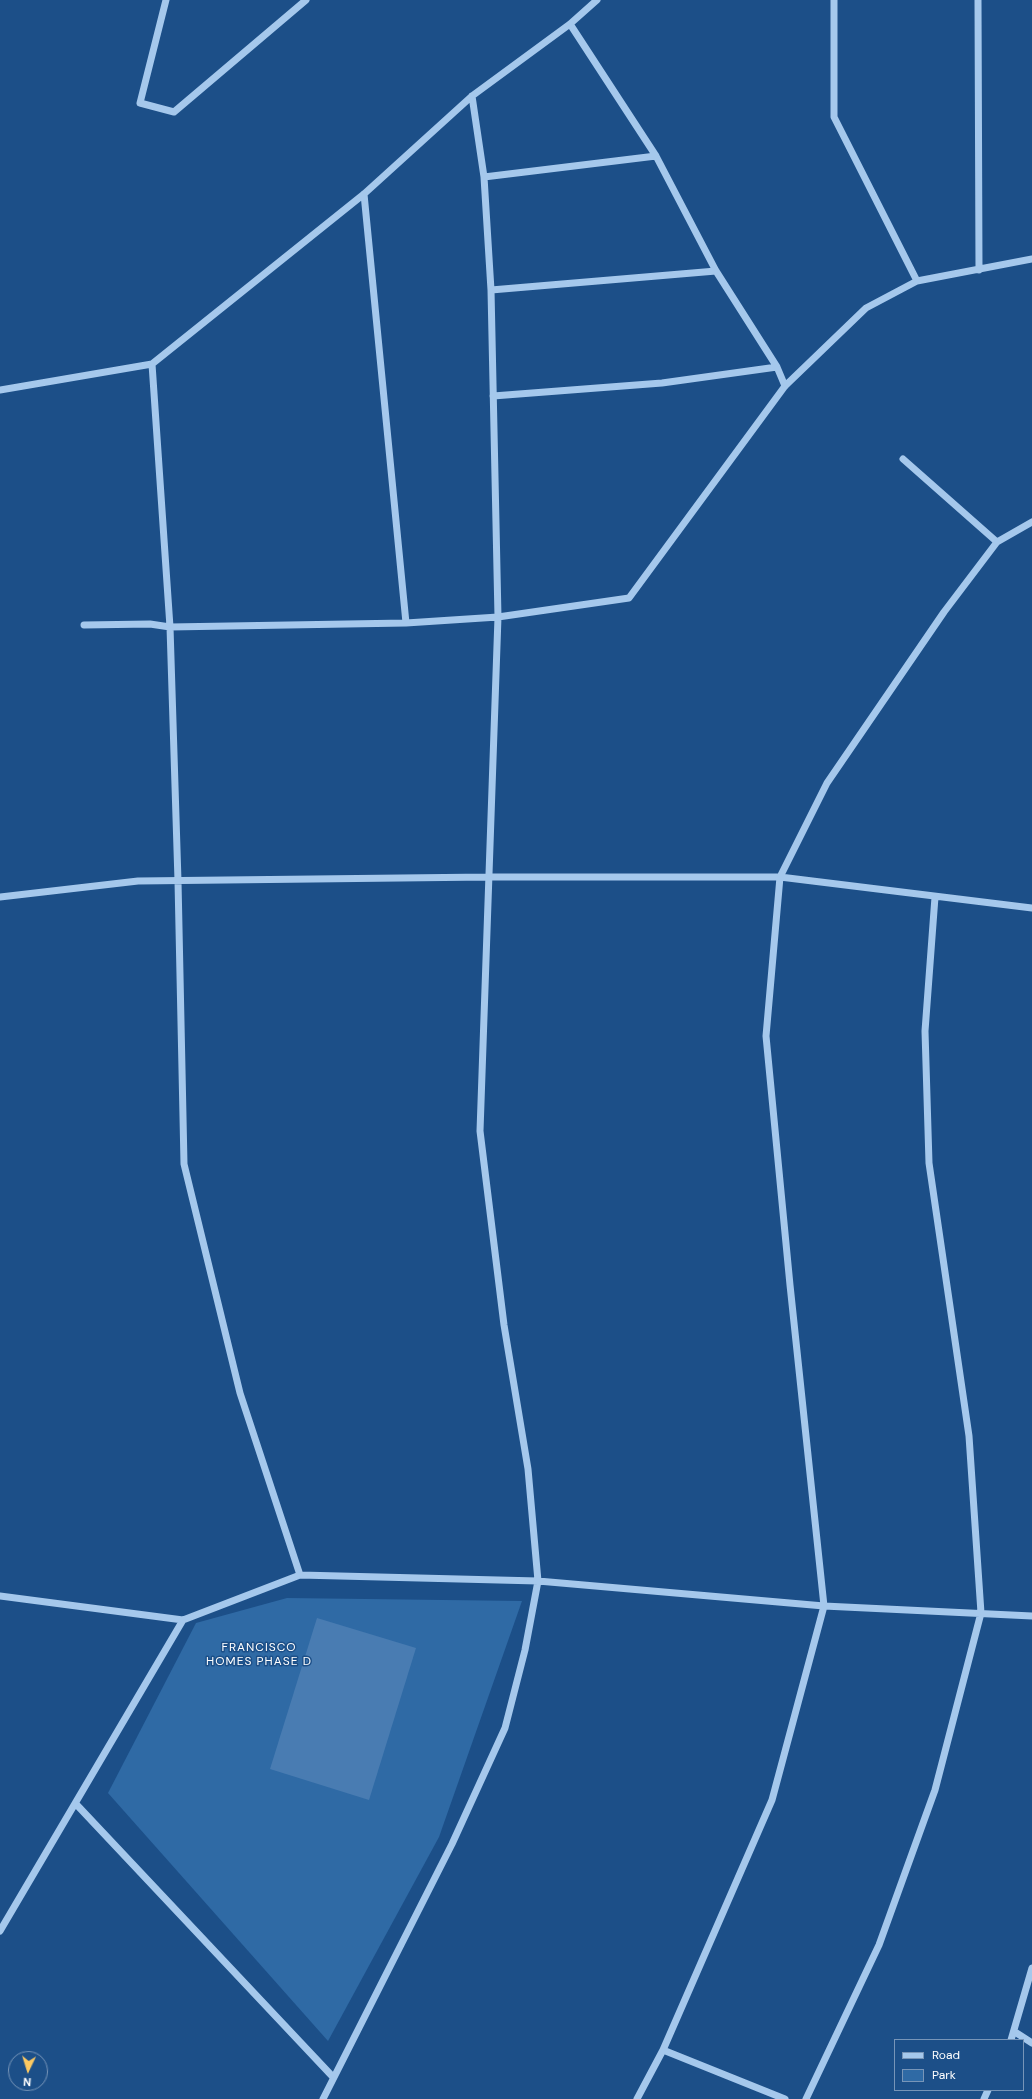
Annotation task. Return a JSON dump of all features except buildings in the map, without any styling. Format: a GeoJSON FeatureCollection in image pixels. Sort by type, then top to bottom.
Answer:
{"type":"FeatureCollection","features":[{"type":"Feature","properties":{"kind":"street"},"geometry":{"type":"LineString","coordinates":[[166,0],[140,103],[174,112],[306,0]]}},
{"type":"Feature","properties":{"kind":"street"},"geometry":{"type":"LineString","coordinates":[[0,390],[152,364],[364,194],[472,96],[570,24],[598,0]]}},
{"type":"Feature","properties":{"kind":"street"},"geometry":{"type":"LineString","coordinates":[[834,0],[834,117],[916,281]]}},
{"type":"Feature","properties":{"kind":"street"},"geometry":{"type":"LineString","coordinates":[[978,0],[979,270]]}},
{"type":"Feature","properties":{"kind":"street"},"geometry":{"type":"LineString","coordinates":[[570,24],[656,156],[716,272],[777,367],[785,386]]}},
{"type":"Feature","properties":{"kind":"street"},"geometry":{"type":"LineString","coordinates":[[323,2099],[452,1844],[505,1728],[525,1650],[538,1580],[528,1469],[504,1324],[480,1131],[498,617],[491,290],[484,177],[472,96]]}},
{"type":"Feature","properties":{"kind":"street"},"geometry":{"type":"LineString","coordinates":[[484,177],[656,156]]}},
{"type":"Feature","properties":{"kind":"street"},"geometry":{"type":"LineString","coordinates":[[364,194],[406,622]]}},
{"type":"Feature","properties":{"kind":"street"},"geometry":{"type":"LineString","coordinates":[[84,625],[150,624],[170,627],[406,622],[498,617],[629,598],[785,386],[866,308],[916,281],[1032,259]]}},
{"type":"Feature","properties":{"kind":"street"},"geometry":{"type":"LineString","coordinates":[[491,290],[716,272]]}},
{"type":"Feature","properties":{"kind":"street"},"geometry":{"type":"LineString","coordinates":[[152,364],[170,627],[178,881],[184,1164],[240,1394],[300,1575]]}},
{"type":"Feature","properties":{"kind":"street"},"geometry":{"type":"LineString","coordinates":[[493,396],[662,382],[777,367]]}},
{"type":"Feature","properties":{"kind":"street"},"geometry":{"type":"LineString","coordinates":[[903,459],[997,542]]}},
{"type":"Feature","properties":{"kind":"street"},"geometry":{"type":"LineString","coordinates":[[637,2099],[663,2050],[772,1800],[824,1606],[790,1285],[766,1036],[780,877],[827,783],[944,612],[997,542],[1032,522]]}},
{"type":"Feature","properties":{"kind":"street"},"geometry":{"type":"LineString","coordinates":[[0,897],[138,881],[488,877],[780,877],[1032,908]]}},
{"type":"Feature","properties":{"kind":"street"},"geometry":{"type":"LineString","coordinates":[[806,2099],[879,1945],[935,1790],[981,1613],[969,1436],[929,1163],[925,1030],[935,897]]}},
{"type":"Feature","properties":{"kind":"street"},"geometry":{"type":"LineString","coordinates":[[0,1596],[183,1620],[300,1575],[538,1580],[824,1606],[1032,1616]]}},
{"type":"Feature","properties":{"kind":"street"},"geometry":{"type":"LineString","coordinates":[[0,1930],[76,1804],[183,1620]]}},
{"type":"Feature","properties":{"kind":"street"},"geometry":{"type":"LineString","coordinates":[[76,1804],[333,2077]]}},
{"type":"Feature","properties":{"kind":"street"},"geometry":{"type":"LineString","coordinates":[[1012,2039],[1015,2032],[1032,1968]]}},
{"type":"Feature","properties":{"kind":"street"},"geometry":{"type":"LineString","coordinates":[[1015,2032],[1032,2043]]}},
{"type":"Feature","properties":{"kind":"street"},"geometry":{"type":"LineString","coordinates":[[663,2050],[785,2099]]}},
{"type":"Feature","properties":{"kind":"green space"},"geometry":{"type":"Polygon","coordinates":[[[287,1598],[522,1601],[439,1837],[328,2041],[108,1793],[196,1623],[287,1598]]]}},
{"type":"Feature","properties":{"kind":"district","name":"FRANCISCO HOMES PHASE D"},"geometry":{"type":"Point","coordinates":[259,1655]}}]}
